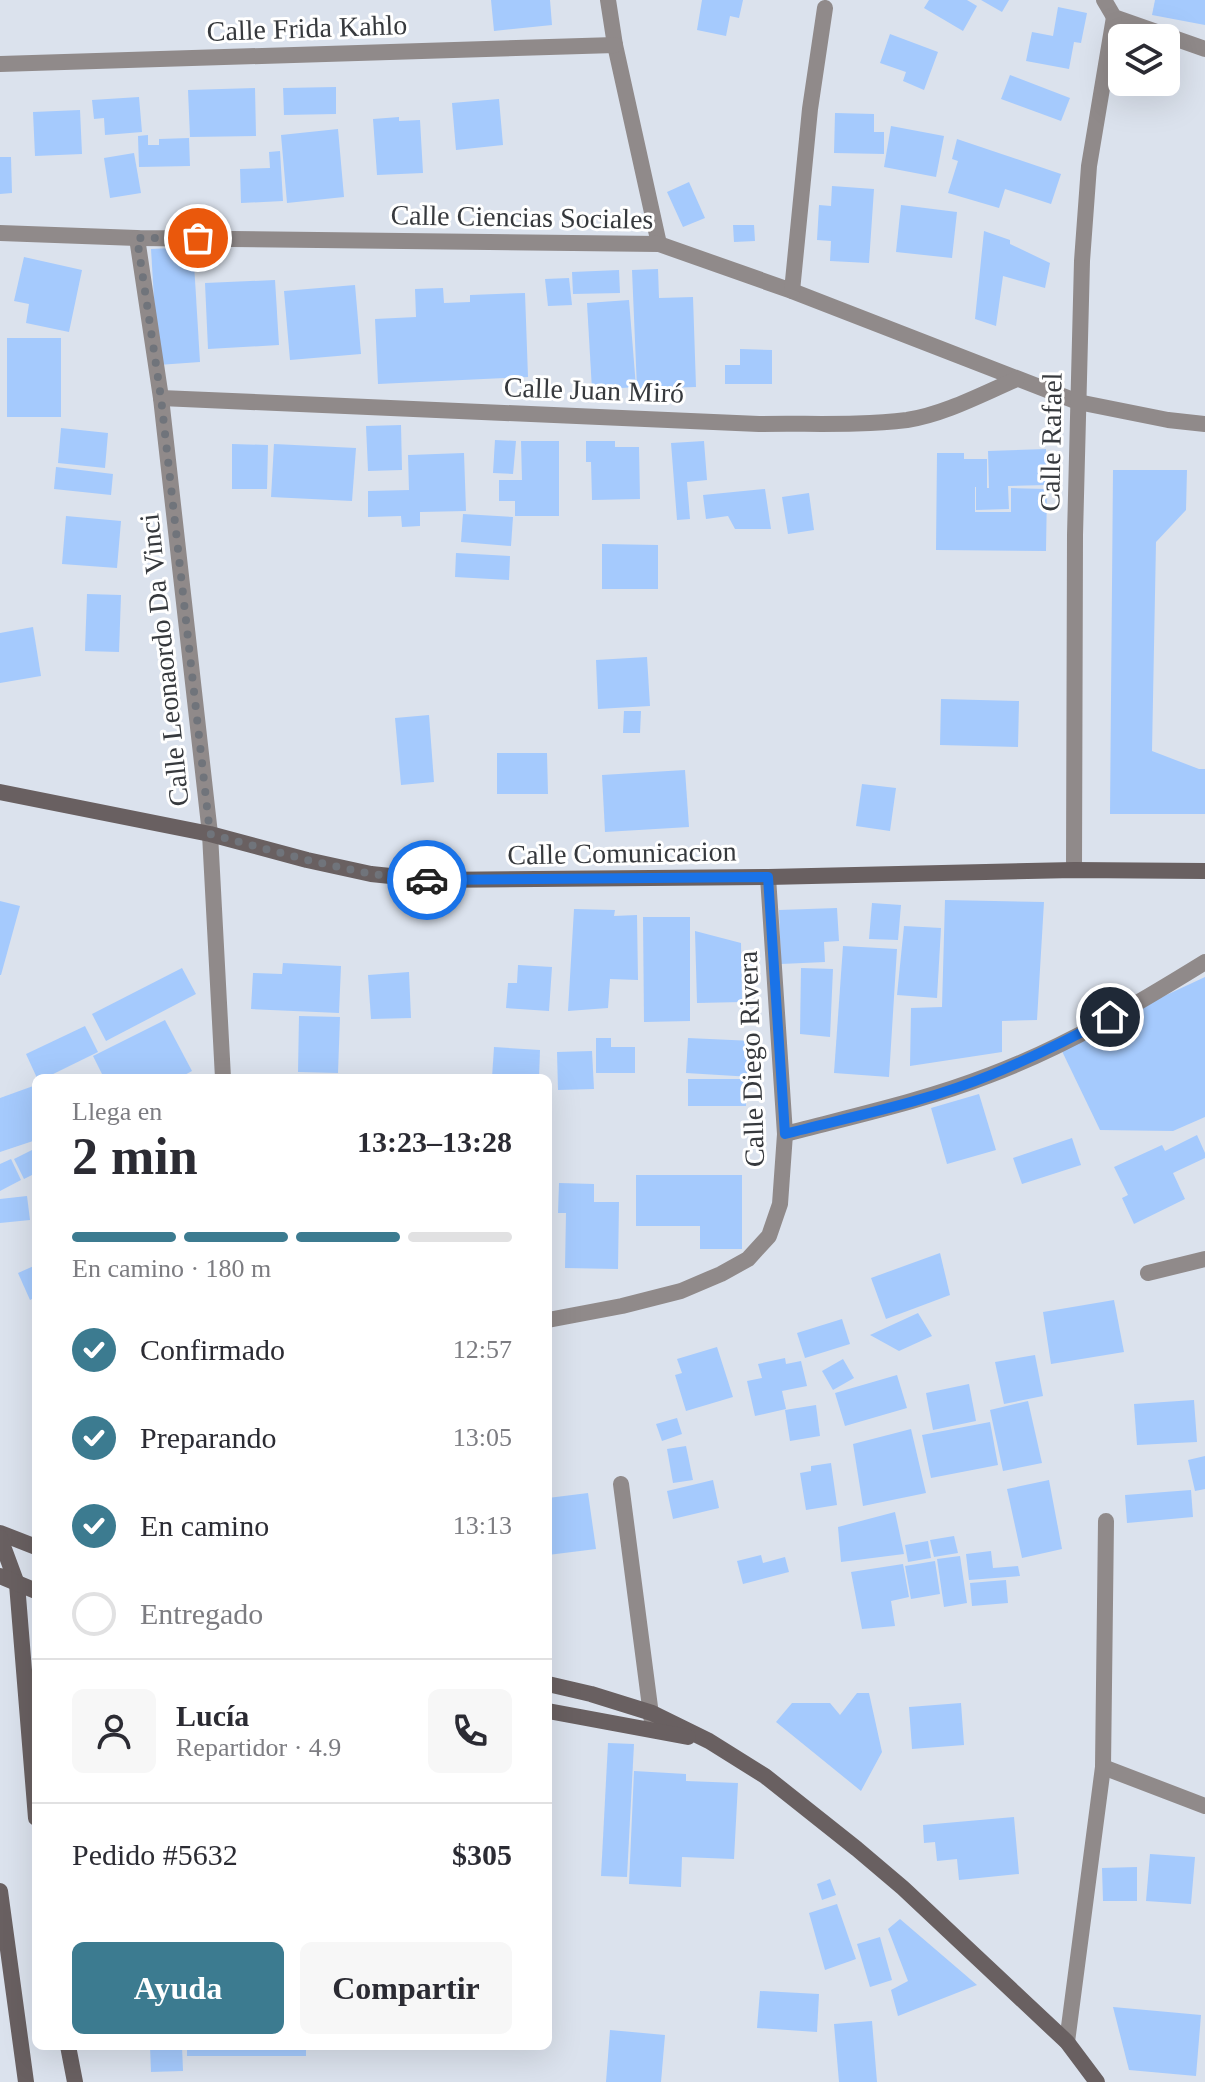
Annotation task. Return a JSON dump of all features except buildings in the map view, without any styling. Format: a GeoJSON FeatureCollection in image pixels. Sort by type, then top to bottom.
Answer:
{"type":"FeatureCollection","features":[{"type":"Feature","properties":{"kind":"street"},"geometry":{"type":"LineString","coordinates":[[608,0],[659,244]]}},
{"type":"Feature","properties":{"kind":"street"},"geometry":{"type":"LineString","coordinates":[[1104,0],[1114,17],[1205,49]]}},
{"type":"Feature","properties":{"kind":"street"},"geometry":{"type":"LineString","coordinates":[[792,291],[810,109],[825,8]]}},
{"type":"Feature","properties":{"kind":"street","name":"Calle Rafael"},"geometry":{"type":"LineString","coordinates":[[1074,870],[1082,261],[1089,166],[1114,17]]}},
{"type":"Feature","properties":{"kind":"street","name":"Calle Frida Kahlo"},"geometry":{"type":"LineString","coordinates":[[0,64],[615,45]]}},
{"type":"Feature","properties":{"kind":"street","name":"Calle Ciencias Sociales"},"geometry":{"type":"LineString","coordinates":[[0,233],[137,238],[659,244],[792,291],[1078,402],[1205,424]]}},
{"type":"Feature","properties":{"kind":"street","name":"Calle Leonaordo Da Vinci"},"geometry":{"type":"LineString","coordinates":[[137,238],[161,398],[210,834],[223,1074]]}},
{"type":"Feature","properties":{"kind":"street","name":"Calle Juan Miró"},"geometry":{"type":"LineString","coordinates":[[161,398],[759,424],[833,423],[909,420],[948,409],[1017,379]]}},
{"type":"Feature","properties":{"kind":"street","name":"Calle Comunicacion"},"geometry":{"type":"LineString","coordinates":[[0,792],[210,834],[371,874],[429,880],[1074,870],[1205,871]]}},
{"type":"Feature","properties":{"kind":"street","name":"Calle Diego Rivera"},"geometry":{"type":"LineString","coordinates":[[552,1319],[681,1291],[748,1259],[769,1236],[780,1204],[785,1134],[768,877]]}},
{"type":"Feature","properties":{"kind":"street"},"geometry":{"type":"LineString","coordinates":[[785,1134],[918,1100],[991,1075],[1067,1040],[1205,962]]}},
{"type":"Feature","properties":{"kind":"street"},"geometry":{"type":"LineString","coordinates":[[1148,1273],[1205,1259]]}},
{"type":"Feature","properties":{"kind":"street"},"geometry":{"type":"LineString","coordinates":[[621,1484],[652,1722]]}},
{"type":"Feature","properties":{"kind":"street"},"geometry":{"type":"LineString","coordinates":[[1067,2042],[1103,1767],[1106,1521]]}},
{"type":"Feature","properties":{"kind":"street"},"geometry":{"type":"LineString","coordinates":[[0,1536],[32,1546]]}},
{"type":"Feature","properties":{"kind":"street"},"geometry":{"type":"LineString","coordinates":[[0,1536],[17,1584],[32,1769]]}},
{"type":"Feature","properties":{"kind":"street"},"geometry":{"type":"LineString","coordinates":[[0,1576],[32,1590]]}},
{"type":"Feature","properties":{"kind":"street"},"geometry":{"type":"LineString","coordinates":[[552,1685],[591,1694],[652,1722],[709,1741],[765,1776],[903,1888],[1067,2042],[1097,2082]]}},
{"type":"Feature","properties":{"kind":"street"},"geometry":{"type":"LineString","coordinates":[[552,1711],[652,1722]]}},
{"type":"Feature","properties":{"kind":"street"},"geometry":{"type":"LineString","coordinates":[[1103,1767],[1205,1806]]}},
{"type":"Feature","properties":{"kind":"street"},"geometry":{"type":"LineString","coordinates":[[0,1891],[26,2082]]}},
{"type":"Feature","properties":{"kind":"street"},"geometry":{"type":"LineString","coordinates":[[69,2050],[75,2082]]}},
{"type":"Feature","properties":{"kind":"way so far"},"geometry":{"type":"LineString","coordinates":[[198,238],[137,238],[161,398],[210,834],[371,874],[427,880]]}},
{"type":"Feature","properties":{"kind":"route"},"geometry":{"type":"LineString","coordinates":[[427,880],[768,877],[785,1134],[918,1100],[991,1075],[1110,1017]]}}]}
